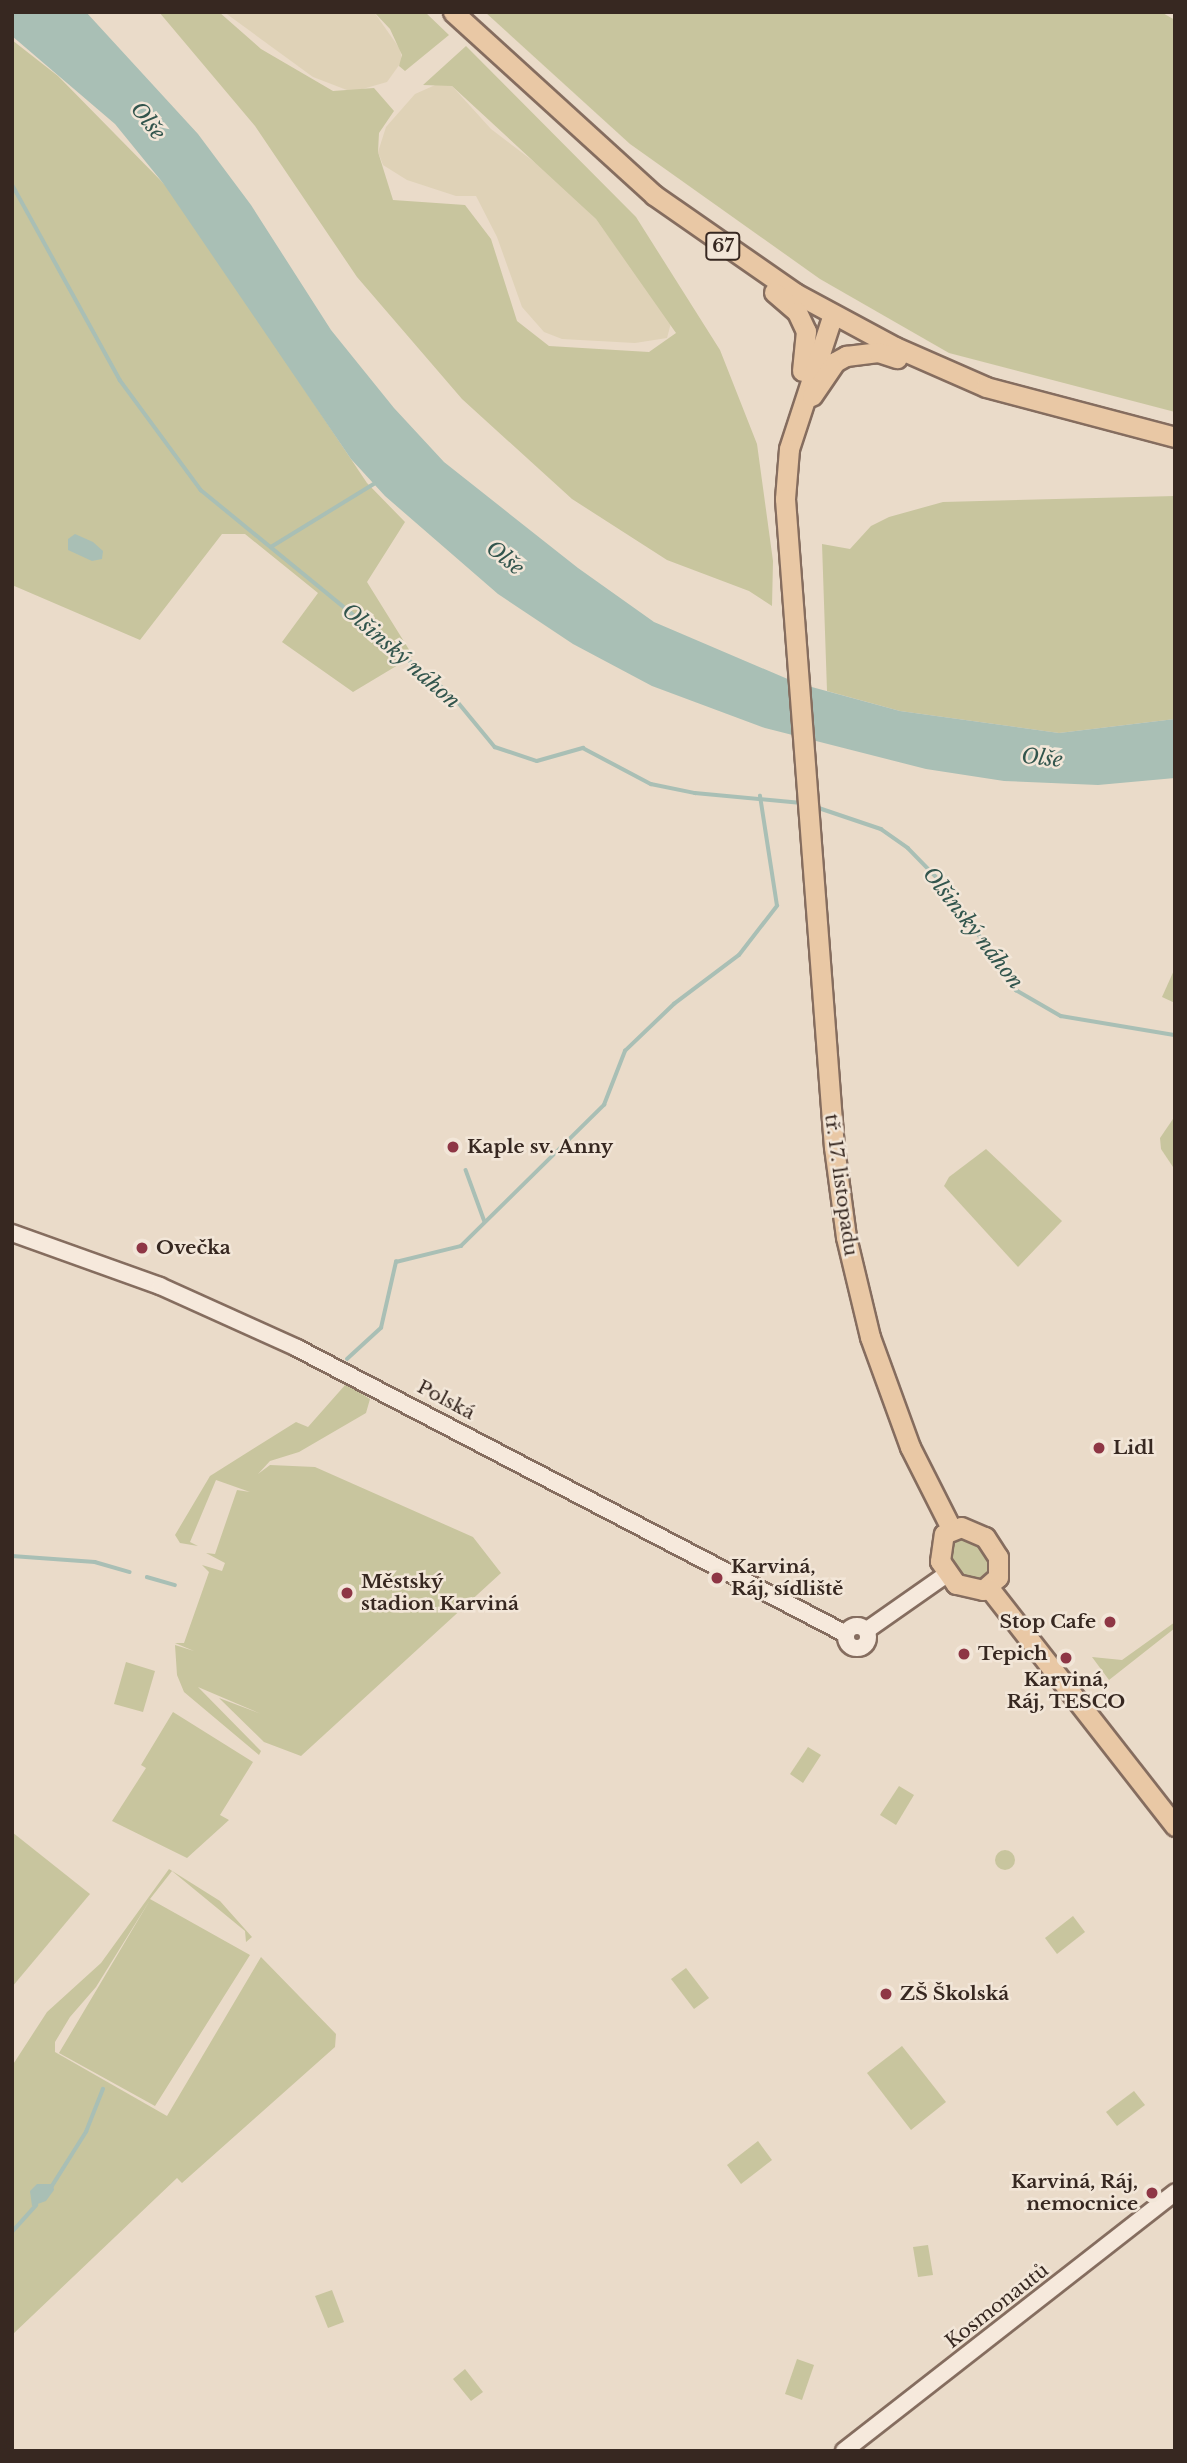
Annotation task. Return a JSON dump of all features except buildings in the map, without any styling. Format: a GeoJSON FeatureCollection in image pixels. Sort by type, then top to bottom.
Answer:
{"type":"FeatureCollection","features":[{"type":"Feature","properties":{"kind":"main road","name":"67"},"geometry":{"type":"LineString","coordinates":[[453,12],[604,152],[729,250],[833,314],[966,379],[1060,410],[1175,437]]}},
{"type":"Feature","properties":{"kind":"main road"},"geometry":{"type":"LineString","coordinates":[[729,250],[747,275],[789,302],[806,331],[807,348],[796,424]]}},
{"type":"Feature","properties":{"kind":"main road"},"geometry":{"type":"LineString","coordinates":[[796,424],[833,314]]}},
{"type":"Feature","properties":{"kind":"main road"},"geometry":{"type":"LineString","coordinates":[[796,424],[835,362],[859,352],[878,352],[924,371],[966,379]]}},
{"type":"Feature","properties":{"kind":"main road","name":"tř. 17. listopadu"},"geometry":{"type":"LineString","coordinates":[[796,424],[785,477],[791,579],[834,1147],[846,1237],[864,1319],[888,1390],[951,1528]]}},
{"type":"Feature","properties":{"kind":"main road"},"geometry":{"type":"LineString","coordinates":[[951,1528],[970,1529],[993,1545],[999,1571],[989,1588],[968,1590],[947,1574],[939,1547],[951,1528]]}},
{"type":"Feature","properties":{"kind":"main road"},"geometry":{"type":"LineString","coordinates":[[989,1588],[1175,1826]]}},
{"type":"Feature","properties":{"kind":"street","name":"Polská"},"geometry":{"type":"LineString","coordinates":[[12,1233],[160,1286],[297,1348],[846,1634],[857,1625],[867,1630],[947,1574]]}},
{"type":"Feature","properties":{"kind":"street","name":"Kosmonautů"},"geometry":{"type":"LineString","coordinates":[[844,2451],[1175,2192]]}},
{"type":"Feature","properties":{"kind":"shaded area"},"geometry":{"type":"Polygon","coordinates":[[[159,12],[219,12],[261,49],[333,91],[374,88],[394,111],[379,133],[378,152],[393,200],[465,205],[491,239],[517,321],[549,346],[649,352],[676,333],[596,219],[452,86],[423,85],[466,46],[636,217],[720,350],[757,444],[773,561],[772,606],[749,591],[667,560],[572,499],[462,399],[357,277],[255,126],[159,12]]]}},
{"type":"Feature","properties":{"kind":"shaded area"},"geometry":{"type":"Polygon","coordinates":[[[224,12],[374,12],[400,49],[402,61],[387,82],[352,92],[313,77],[224,12]]]}},
{"type":"Feature","properties":{"kind":"shaded area"},"geometry":{"type":"Polygon","coordinates":[[[374,12],[425,12],[449,35],[405,71],[399,66],[402,55],[390,29],[374,12]]]}},
{"type":"Feature","properties":{"kind":"shaded area"},"geometry":{"type":"Polygon","coordinates":[[[485,12],[1161,12],[1175,20],[1175,412],[949,353],[820,279],[630,144],[485,12]]]}},
{"type":"Feature","properties":{"kind":"shaded area"},"geometry":{"type":"Polygon","coordinates":[[[12,40],[58,76],[172,192],[367,483],[405,522],[367,582],[413,656],[353,692],[282,642],[318,593],[245,534],[222,534],[140,640],[12,585],[12,40]]]}},
{"type":"Feature","properties":{"kind":"shaded area"},"geometry":{"type":"Polygon","coordinates":[[[442,82],[452,86],[491,129],[554,177],[596,219],[671,323],[667,338],[635,343],[562,339],[544,332],[522,307],[497,237],[476,196],[456,196],[407,180],[383,165],[378,152],[386,127],[415,94],[442,82]]]}},
{"type":"Feature","properties":{"kind":"shaded area"},"geometry":{"type":"Polygon","coordinates":[[[1175,496],[1175,719],[1059,733],[900,711],[827,691],[822,544],[850,549],[871,526],[889,517],[943,502],[1175,496]]]}},
{"type":"Feature","properties":{"kind":"shaded area"},"geometry":{"type":"Polygon","coordinates":[[[1175,968],[1175,1003],[1162,997],[1175,968]]]}},
{"type":"Feature","properties":{"kind":"shaded area"},"geometry":{"type":"Polygon","coordinates":[[[1175,1116],[1175,1170],[1161,1149],[1160,1138],[1175,1116]]]}},
{"type":"Feature","properties":{"kind":"shaded area"},"geometry":{"type":"Polygon","coordinates":[[[986,1149],[1062,1221],[1018,1267],[944,1186],[949,1177],[986,1149]]]}},
{"type":"Feature","properties":{"kind":"shaded area","name":"Městský stadion Karviná"},"geometry":{"type":"Polygon","coordinates":[[[346,1384],[370,1399],[366,1413],[299,1452],[270,1461],[258,1474],[270,1465],[315,1467],[473,1537],[501,1573],[301,1756],[264,1742],[219,1698],[261,1714],[198,1687],[261,1751],[259,1755],[184,1692],[177,1675],[175,1645],[194,1651],[175,1643],[184,1643],[209,1572],[202,1565],[222,1571],[225,1563],[206,1553],[215,1554],[237,1490],[250,1492],[216,1480],[190,1542],[198,1546],[180,1543],[175,1535],[210,1476],[296,1422],[308,1427],[346,1384]]]}},
{"type":"Feature","properties":{"kind":"shaded area"},"geometry":{"type":"Polygon","coordinates":[[[960,1536],[984,1546],[992,1569],[984,1581],[966,1580],[949,1559],[952,1540],[960,1536]]]}},
{"type":"Feature","properties":{"kind":"shaded area"},"geometry":{"type":"Polygon","coordinates":[[[1175,1622],[1175,1628],[1109,1680],[1092,1657],[1122,1660],[1175,1622]]]}},
{"type":"Feature","properties":{"kind":"shaded area"},"geometry":{"type":"Polygon","coordinates":[[[126,1662],[155,1671],[143,1712],[114,1704],[126,1662]]]}},
{"type":"Feature","properties":{"kind":"shaded area"},"geometry":{"type":"Polygon","coordinates":[[[173,1712],[253,1762],[220,1815],[229,1820],[187,1858],[112,1821],[146,1768],[141,1765],[173,1712]]]}},
{"type":"Feature","properties":{"kind":"shaded area"},"geometry":{"type":"Polygon","coordinates":[[[808,1747],[821,1755],[803,1783],[790,1774],[808,1747]]]}},
{"type":"Feature","properties":{"kind":"shaded area"},"geometry":{"type":"Polygon","coordinates":[[[899,1786],[914,1795],[896,1825],[880,1815],[899,1786]]]}},
{"type":"Feature","properties":{"kind":"shaded area"},"geometry":{"type":"Polygon","coordinates":[[[12,1832],[90,1894],[12,1987],[12,1832]]]}},
{"type":"Feature","properties":{"kind":"shaded area"},"geometry":{"type":"Polygon","coordinates":[[[1005,1850],[1012,1853],[1015,1860],[1012,1867],[1005,1870],[998,1867],[995,1860],[998,1853],[1005,1850]]]}},
{"type":"Feature","properties":{"kind":"shaded area"},"geometry":{"type":"Polygon","coordinates":[[[169,1869],[220,1901],[252,1937],[246,1942],[245,1931],[172,1871],[150,1899],[250,1955],[155,2106],[59,2053],[150,1900],[96,1987],[70,2017],[55,2042],[55,2052],[167,2116],[261,1957],[336,2034],[335,2047],[182,2183],[177,2178],[12,2335],[12,2066],[47,2012],[101,1963],[169,1869]]]}},
{"type":"Feature","properties":{"kind":"shaded area"},"geometry":{"type":"Polygon","coordinates":[[[1073,1916],[1085,1932],[1057,1954],[1045,1938],[1073,1916]]]}},
{"type":"Feature","properties":{"kind":"shaded area"},"geometry":{"type":"Polygon","coordinates":[[[686,1968],[709,1998],[694,2009],[671,1979],[686,1968]]]}},
{"type":"Feature","properties":{"kind":"shaded area"},"geometry":{"type":"Polygon","coordinates":[[[902,2046],[946,2102],[911,2130],[867,2073],[902,2046]]]}},
{"type":"Feature","properties":{"kind":"shaded area"},"geometry":{"type":"Polygon","coordinates":[[[1134,2091],[1145,2105],[1117,2126],[1106,2112],[1134,2091]]]}},
{"type":"Feature","properties":{"kind":"shaded area"},"geometry":{"type":"Polygon","coordinates":[[[758,2141],[772,2160],[741,2184],[727,2165],[758,2141]]]}},
{"type":"Feature","properties":{"kind":"shaded area"},"geometry":{"type":"Polygon","coordinates":[[[928,2245],[933,2275],[918,2277],[913,2247],[928,2245]]]}},
{"type":"Feature","properties":{"kind":"shaded area"},"geometry":{"type":"Polygon","coordinates":[[[332,2290],[344,2322],[328,2328],[315,2296],[332,2290]]]}},
{"type":"Feature","properties":{"kind":"shaded area"},"geometry":{"type":"Polygon","coordinates":[[[797,2359],[814,2365],[802,2400],[785,2394],[797,2359]]]}},
{"type":"Feature","properties":{"kind":"shaded area"},"geometry":{"type":"Polygon","coordinates":[[[465,2369],[483,2392],[471,2401],[453,2379],[465,2369]]]}},
{"type":"Feature","properties":{"kind":"water","name":"Olše"},"geometry":{"type":"Polygon","coordinates":[[[12,12],[86,12],[198,134],[251,205],[331,330],[394,408],[444,462],[578,568],[654,622],[797,683],[900,711],[1059,733],[1175,719],[1175,778],[1098,785],[1004,781],[926,769],[765,728],[652,686],[573,644],[498,594],[385,496],[351,459],[163,183],[115,124],[12,36],[12,12]]]}},
{"type":"Feature","properties":{"kind":"water"},"geometry":{"type":"Polygon","coordinates":[[[75,534],[93,542],[103,551],[102,559],[92,561],[68,550],[68,539],[75,534]]]}},
{"type":"Feature","properties":{"kind":"water"},"geometry":{"type":"Polygon","coordinates":[[[37,2184],[53,2184],[54,2190],[46,2201],[32,2206],[30,2191],[37,2184]]]}},
{"type":"Feature","properties":{"kind":"waterway","name":"Olšinský náhon"},"geometry":{"type":"LineString","coordinates":[[12,184],[120,380],[201,490],[453,696],[495,747],[537,761],[583,748],[651,784],[695,793],[802,803]]}},
{"type":"Feature","properties":{"kind":"waterway"},"geometry":{"type":"LineString","coordinates":[[271,547],[374,484]]}},
{"type":"Feature","properties":{"kind":"waterway"},"geometry":{"type":"LineString","coordinates":[[347,1359],[381,1328],[396,1262],[461,1246],[604,1105],[625,1051],[674,1004],[739,955],[777,906],[760,796]]}},
{"type":"Feature","properties":{"kind":"waterway","name":"Olšinský náhon"},"geometry":{"type":"LineString","coordinates":[[816,807],[881,829],[908,848],[948,889],[1016,990],[1061,1016],[1175,1035]]}},
{"type":"Feature","properties":{"kind":"waterway"},"geometry":{"type":"LineString","coordinates":[[466,1170],[485,1222]]}},
{"type":"Feature","properties":{"kind":"waterway"},"geometry":{"type":"LineString","coordinates":[[12,1556],[95,1562],[130,1572]]}},
{"type":"Feature","properties":{"kind":"waterway"},"geometry":{"type":"LineString","coordinates":[[147,1577],[175,1585]]}},
{"type":"Feature","properties":{"kind":"waterway"},"geometry":{"type":"LineString","coordinates":[[52,2186],[86,2132],[103,2089]]}},
{"type":"Feature","properties":{"kind":"waterway"},"geometry":{"type":"LineString","coordinates":[[12,2232],[36,2205]]}},
{"type":"Feature","properties":{"kind":"place","name":"Kaple sv. Anny"},"geometry":{"type":"Point","coordinates":[453,1147]}},
{"type":"Feature","properties":{"kind":"place","name":"Ovečka"},"geometry":{"type":"Point","coordinates":[142,1248]}},
{"type":"Feature","properties":{"kind":"place","name":"Lidl"},"geometry":{"type":"Point","coordinates":[1099,1448]}},
{"type":"Feature","properties":{"kind":"place","name":"Karviná, Ráj, sídliště"},"geometry":{"type":"Point","coordinates":[717,1578]}},
{"type":"Feature","properties":{"kind":"place","name":"Městský stadion Karviná"},"geometry":{"type":"Point","coordinates":[347,1593]}},
{"type":"Feature","properties":{"kind":"place","name":"Stop Cafe"},"geometry":{"type":"Point","coordinates":[1110,1622]}},
{"type":"Feature","properties":{"kind":"place","name":"Tepich"},"geometry":{"type":"Point","coordinates":[964,1654]}},
{"type":"Feature","properties":{"kind":"place","name":"Karviná, Ráj, TESCO"},"geometry":{"type":"Point","coordinates":[1066,1658]}},
{"type":"Feature","properties":{"kind":"place","name":"ZŠ Školská"},"geometry":{"type":"Point","coordinates":[886,1994]}},
{"type":"Feature","properties":{"kind":"place","name":"Karviná, Ráj, nemocnice"},"geometry":{"type":"Point","coordinates":[1152,2193]}}]}
